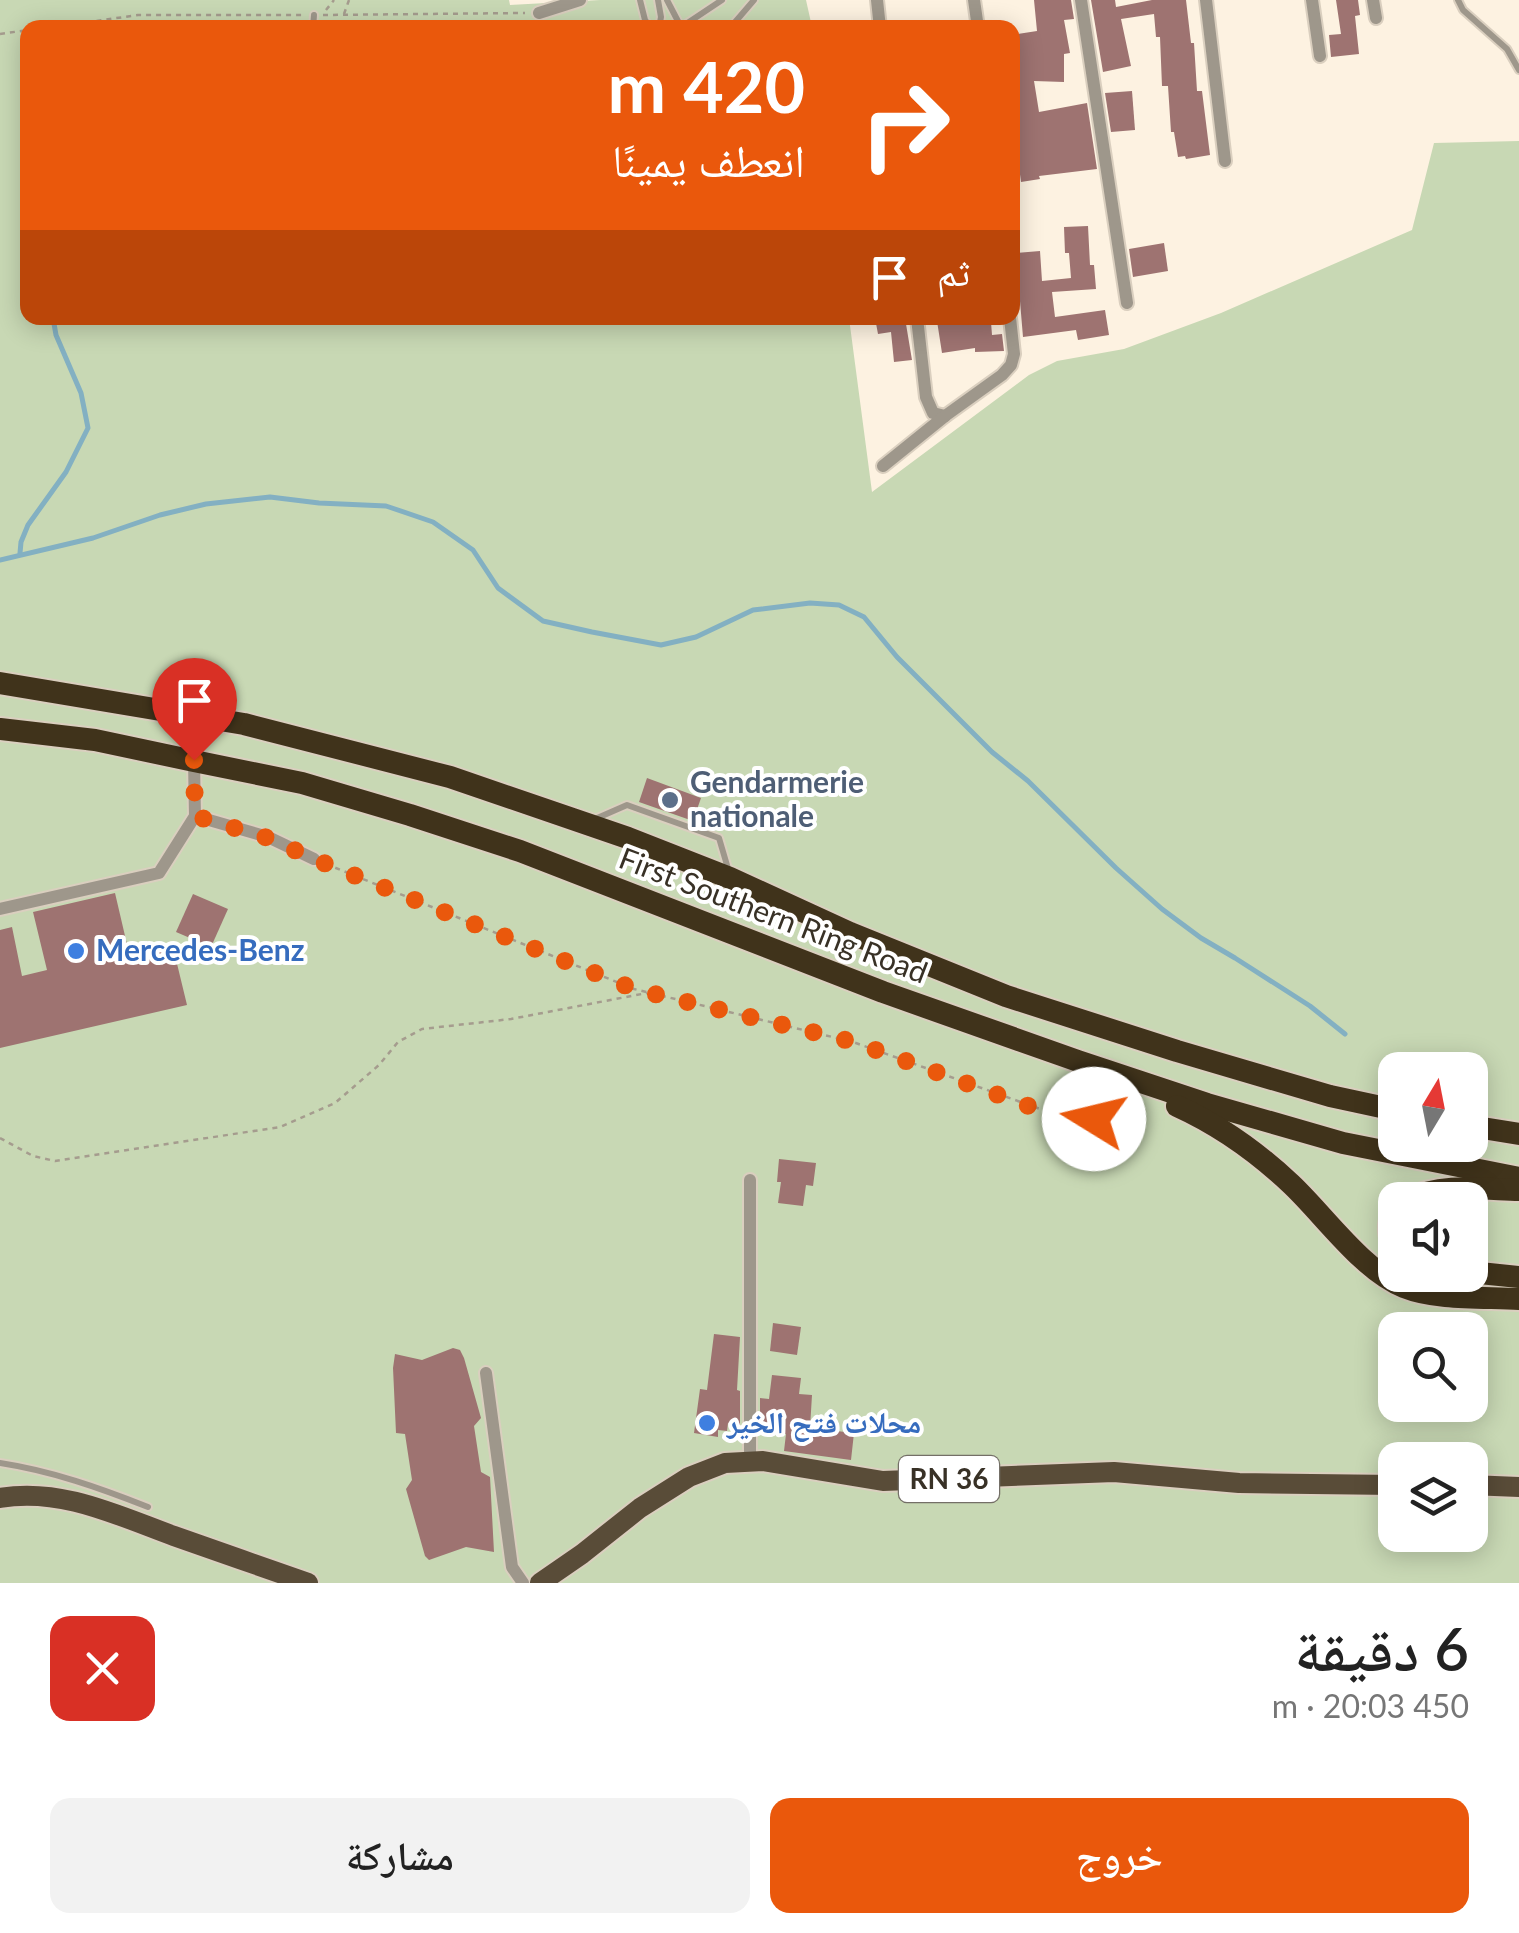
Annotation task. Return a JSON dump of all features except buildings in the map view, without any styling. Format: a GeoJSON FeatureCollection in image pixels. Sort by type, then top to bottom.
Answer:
{"type":"FeatureCollection","features":[{"type":"Feature","properties":{"kind":"highway","name":"First Southern Ring Road"},"geometry":{"type":"LineString","coordinates":[[0,683],[244,724],[450,777],[730,878],[850,933],[1006,996],[1177,1051],[1378,1106]]}},
{"type":"Feature","properties":{"kind":"highway","name":"First Southern Ring Road"},"geometry":{"type":"LineString","coordinates":[[0,730],[95,740],[194,760],[302,783],[410,814],[520,850],[883,992],[1207,1104],[1343,1143],[1519,1178]]}},
{"type":"Feature","properties":{"kind":"highway"},"geometry":{"type":"LineString","coordinates":[[1078,1061],[1227,1132],[1290,1183],[1374,1268],[1403,1287],[1432,1294],[1519,1300]]}},
{"type":"Feature","properties":{"kind":"highway"},"geometry":{"type":"LineString","coordinates":[[1488,1129],[1519,1134]]}},
{"type":"Feature","properties":{"kind":"highway"},"geometry":{"type":"LineString","coordinates":[[1488,1189],[1519,1190]]}},
{"type":"Feature","properties":{"kind":"highway"},"geometry":{"type":"LineString","coordinates":[[1488,1273],[1519,1276]]}},
{"type":"Feature","properties":{"kind":"main road","name":"RN 36"},"geometry":{"type":"LineString","coordinates":[[540,1583],[640,1508],[689,1477],[725,1463],[763,1461],[884,1481],[1114,1472],[1239,1483],[1378,1484]]}},
{"type":"Feature","properties":{"kind":"main road"},"geometry":{"type":"LineString","coordinates":[[1488,1486],[1519,1487]]}},
{"type":"Feature","properties":{"kind":"main road"},"geometry":{"type":"LineString","coordinates":[[0,1498],[46,1497],[85,1504],[308,1583]]}},
{"type":"Feature","properties":{"kind":"street"},"geometry":{"type":"LineString","coordinates":[[539,13],[580,0]]}},
{"type":"Feature","properties":{"kind":"street"},"geometry":{"type":"LineString","coordinates":[[1081,0],[1127,304]]}},
{"type":"Feature","properties":{"kind":"street"},"geometry":{"type":"LineString","coordinates":[[1206,0],[1225,161]]}},
{"type":"Feature","properties":{"kind":"street"},"geometry":{"type":"LineString","coordinates":[[1312,0],[1320,56]]}},
{"type":"Feature","properties":{"kind":"street"},"geometry":{"type":"LineString","coordinates":[[1373,0],[1376,18]]}},
{"type":"Feature","properties":{"kind":"street"},"geometry":{"type":"LineString","coordinates":[[917,325],[926,396],[932,413],[945,416]]}},
{"type":"Feature","properties":{"kind":"street"},"geometry":{"type":"LineString","coordinates":[[883,466],[1012,365],[1011,325]]}},
{"type":"Feature","properties":{"kind":"street"},"geometry":{"type":"LineString","coordinates":[[0,910],[159,874],[195,816],[194,760]]}},
{"type":"Feature","properties":{"kind":"street"},"geometry":{"type":"LineString","coordinates":[[195,816],[268,838],[314,859]]}},
{"type":"Feature","properties":{"kind":"street"},"geometry":{"type":"LineString","coordinates":[[750,1180],[750,1462]]}},
{"type":"Feature","properties":{"kind":"street"},"geometry":{"type":"LineString","coordinates":[[486,1372],[512,1566],[522,1583]]}},
{"type":"Feature","properties":{"kind":"lane"},"geometry":{"type":"LineString","coordinates":[[692,20],[722,0]]}},
{"type":"Feature","properties":{"kind":"lane"},"geometry":{"type":"LineString","coordinates":[[1458,0],[1463,10],[1506,49],[1519,70]]}},
{"type":"Feature","properties":{"kind":"lane"},"geometry":{"type":"LineString","coordinates":[[316,20],[318,15]]}},
{"type":"Feature","properties":{"kind":"lane"},"geometry":{"type":"LineString","coordinates":[[585,824],[628,805],[719,838],[730,878]]}},
{"type":"Feature","properties":{"kind":"lane"},"geometry":{"type":"LineString","coordinates":[[0,1463],[97,1487],[148,1507]]}},
{"type":"Feature","properties":{"kind":"path"},"geometry":{"type":"LineString","coordinates":[[318,15],[334,0]]}},
{"type":"Feature","properties":{"kind":"path"},"geometry":{"type":"LineString","coordinates":[[343,15],[350,0]]}},
{"type":"Feature","properties":{"kind":"path"},"geometry":{"type":"LineString","coordinates":[[103,20],[138,15],[539,13]]}},
{"type":"Feature","properties":{"kind":"path"},"geometry":{"type":"LineString","coordinates":[[314,859],[634,989],[854,1042],[1056,1116],[1130,1122]]}},
{"type":"Feature","properties":{"kind":"path"},"geometry":{"type":"LineString","coordinates":[[0,1138],[33,1156],[55,1161],[280,1127],[334,1104],[379,1065],[398,1042],[422,1029],[510,1019],[648,992]]}},
{"type":"Feature","properties":{"kind":"green space"},"geometry":{"type":"Polygon","coordinates":[[[0,0],[509,0],[510,5],[600,0],[806,0],[810,20],[20,20],[20,325],[850,325],[872,492],[1029,375],[1057,361],[1124,349],[1221,313],[1412,230],[1434,143],[1519,141],[1519,1583],[0,1583],[0,0]]]}},
{"type":"Feature","properties":{"kind":"waterway"},"geometry":{"type":"LineString","coordinates":[[20,553],[28,525],[66,472],[88,428],[81,393],[54,325]]}},
{"type":"Feature","properties":{"kind":"waterway"},"geometry":{"type":"LineString","coordinates":[[0,560],[93,538],[206,504],[270,497],[386,506],[433,522],[473,550],[498,588],[543,621],[592,632],[661,645],[696,637],[753,610],[810,603],[839,605],[864,617],[897,657],[992,752],[1028,781],[1162,909],[1310,1006],[1345,1034]]}},
{"type":"Feature","properties":{"kind":"place","name":"Gendarmerie nationale"},"geometry":{"type":"Point","coordinates":[670,800]}},
{"type":"Feature","properties":{"kind":"place","name":"Mercedes-Benz"},"geometry":{"type":"Point","coordinates":[76,951]}},
{"type":"Feature","properties":{"kind":"place","name":"محلات فتح الخير"},"geometry":{"type":"Point","coordinates":[707,1423]}},
{"type":"Feature","properties":{"kind":"route"},"geometry":{"type":"LineString","coordinates":[[194,760],[195,816],[283,843],[634,989],[854,1042],[1056,1116],[1094,1119]]}}]}
